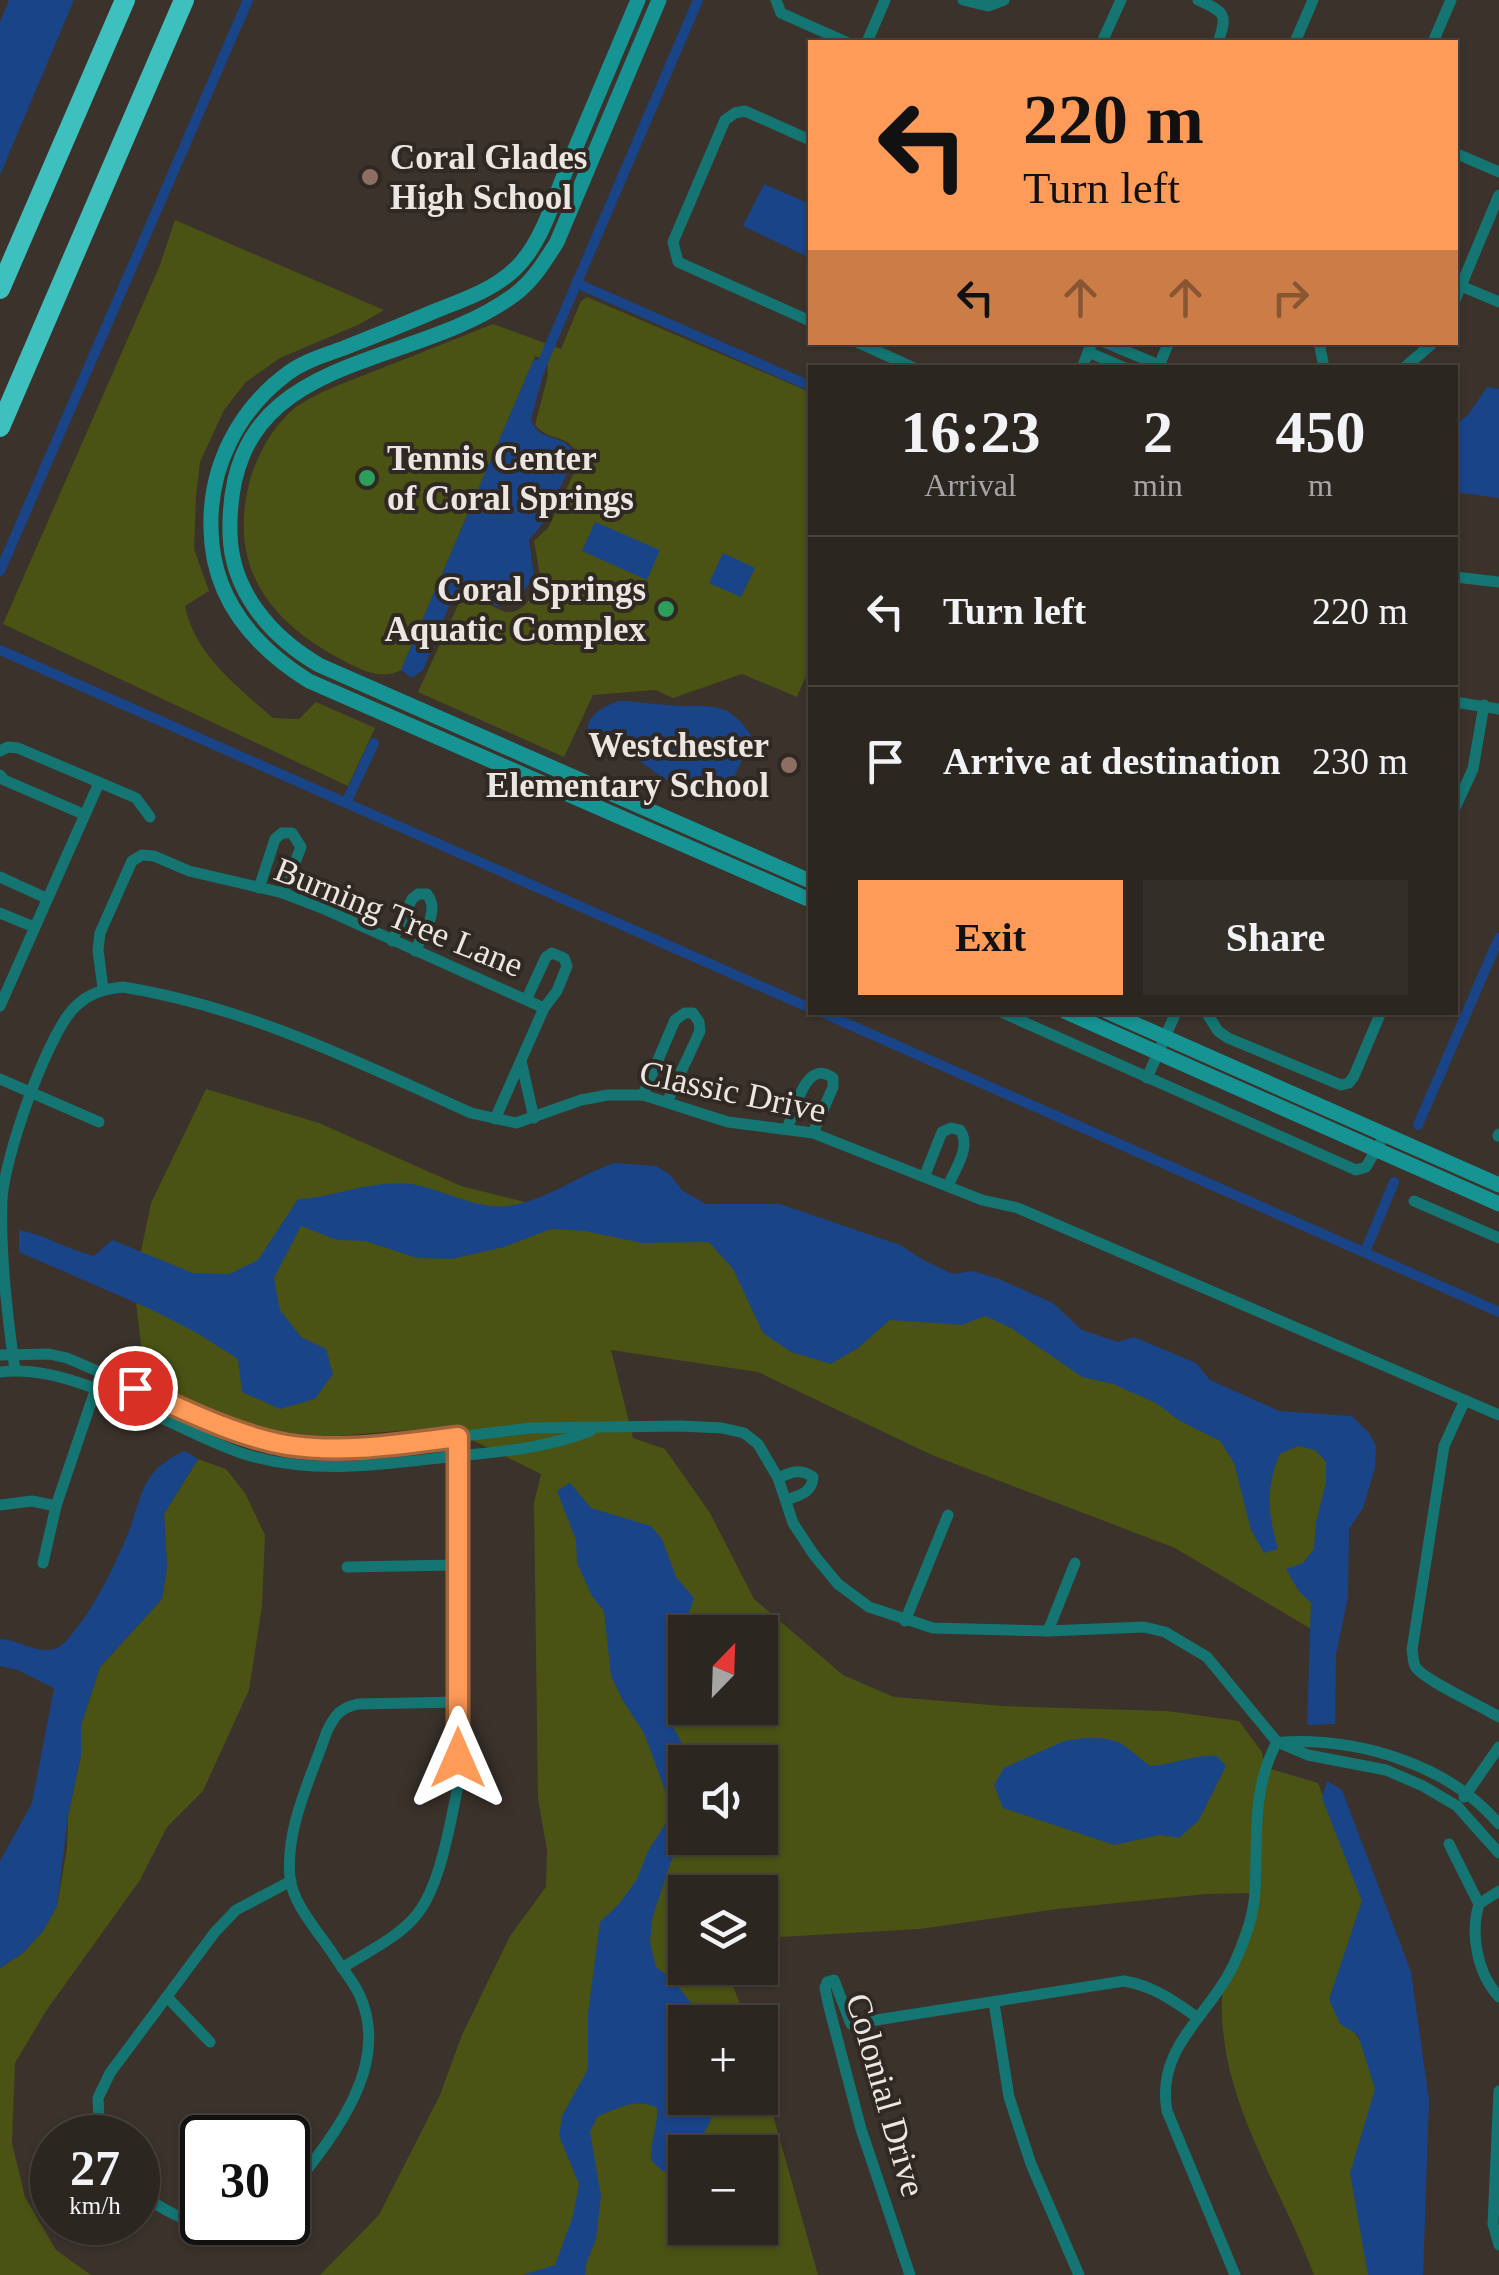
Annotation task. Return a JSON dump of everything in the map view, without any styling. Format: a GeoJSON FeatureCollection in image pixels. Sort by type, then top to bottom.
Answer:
{"type":"FeatureCollection","features":[{"type":"Feature","properties":{"kind":"highway"},"geometry":{"type":"LineString","coordinates":[[0,290],[125,0]]}},
{"type":"Feature","properties":{"kind":"highway"},"geometry":{"type":"LineString","coordinates":[[0,427],[184,0]]}},
{"type":"Feature","properties":{"kind":"street"},"geometry":{"type":"LineString","coordinates":[[638,0],[526,257],[514,271],[483,292],[290,371],[254,404],[224,452],[214,481],[211,544],[218,578],[232,609],[253,638],[278,662],[309,681],[808,899]]}},
{"type":"Feature","properties":{"kind":"street"},"geometry":{"type":"LineString","coordinates":[[658,0],[557,242],[531,280],[490,310],[324,376],[268,414],[253,436],[232,484],[230,542],[247,596],[266,625],[289,647],[318,665],[808,880]]}},
{"type":"Feature","properties":{"kind":"street"},"geometry":{"type":"LineString","coordinates":[[868,40],[886,0]]}},
{"type":"Feature","properties":{"kind":"street"},"geometry":{"type":"LineString","coordinates":[[963,0],[988,6],[1004,0]]}},
{"type":"Feature","properties":{"kind":"street"},"geometry":{"type":"LineString","coordinates":[[1103,40],[1121,0]]}},
{"type":"Feature","properties":{"kind":"street"},"geometry":{"type":"LineString","coordinates":[[1198,0],[1217,8],[1224,16],[1218,40]]}},
{"type":"Feature","properties":{"kind":"street"},"geometry":{"type":"LineString","coordinates":[[1297,40],[1313,0]]}},
{"type":"Feature","properties":{"kind":"street"},"geometry":{"type":"LineString","coordinates":[[1434,40],[1451,0]]}},
{"type":"Feature","properties":{"kind":"street"},"geometry":{"type":"LineString","coordinates":[[776,2],[781,13],[842,40]]}},
{"type":"Feature","properties":{"kind":"street"},"geometry":{"type":"LineString","coordinates":[[808,139],[745,111],[725,120],[673,242],[678,262],[808,321]]}},
{"type":"Feature","properties":{"kind":"street"},"geometry":{"type":"LineString","coordinates":[[1458,154],[1499,172]]}},
{"type":"Feature","properties":{"kind":"street"},"geometry":{"type":"LineString","coordinates":[[1458,293],[1499,195]]}},
{"type":"Feature","properties":{"kind":"street"},"geometry":{"type":"LineString","coordinates":[[1461,286],[1499,302]]}},
{"type":"Feature","properties":{"kind":"street"},"geometry":{"type":"LineString","coordinates":[[864,345],[907,365]]}},
{"type":"Feature","properties":{"kind":"street"},"geometry":{"type":"LineString","coordinates":[[1111,345],[1157,365]]}},
{"type":"Feature","properties":{"kind":"street"},"geometry":{"type":"LineString","coordinates":[[1407,365],[1431,345]]}},
{"type":"Feature","properties":{"kind":"street"},"geometry":{"type":"LineString","coordinates":[[1090,347],[1120,365]]}},
{"type":"Feature","properties":{"kind":"street"},"geometry":{"type":"LineString","coordinates":[[1458,577],[1499,582]]}},
{"type":"Feature","properties":{"kind":"street"},"geometry":{"type":"LineString","coordinates":[[1458,702],[1499,709]]}},
{"type":"Feature","properties":{"kind":"street"},"geometry":{"type":"LineString","coordinates":[[1458,802],[1473,769],[1484,705]]}},
{"type":"Feature","properties":{"kind":"street"},"geometry":{"type":"LineString","coordinates":[[0,752],[8,747],[18,748],[136,798],[150,817]]}},
{"type":"Feature","properties":{"kind":"street"},"geometry":{"type":"LineString","coordinates":[[0,775],[83,814]]}},
{"type":"Feature","properties":{"kind":"street"},"geometry":{"type":"LineString","coordinates":[[0,1006],[100,783]]}},
{"type":"Feature","properties":{"kind":"street"},"geometry":{"type":"LineString","coordinates":[[259,888],[275,839],[282,833],[292,833],[300,847],[283,893]]}},
{"type":"Feature","properties":{"kind":"street","name":"Burning Tree Lane"},"geometry":{"type":"LineString","coordinates":[[103,989],[100,933],[132,861],[154,856],[188,871],[283,893],[544,1008]]}},
{"type":"Feature","properties":{"kind":"street"},"geometry":{"type":"LineString","coordinates":[[0,877],[46,898]]}},
{"type":"Feature","properties":{"kind":"street"},"geometry":{"type":"LineString","coordinates":[[392,941],[412,899],[427,894],[433,901],[433,910],[415,951]]}},
{"type":"Feature","properties":{"kind":"street"},"geometry":{"type":"LineString","coordinates":[[0,913],[34,927]]}},
{"type":"Feature","properties":{"kind":"street"},"geometry":{"type":"LineString","coordinates":[[494,1119],[567,966],[559,954],[546,957],[526,998]]}},
{"type":"Feature","properties":{"kind":"street","name":"Classic Drive"},"geometry":{"type":"LineString","coordinates":[[103,989],[124,987],[152,992],[249,1018],[494,1119],[516,1123],[581,1100],[643,1095],[728,1122],[813,1133],[982,1200],[1018,1208],[1499,1415]]}},
{"type":"Feature","properties":{"kind":"street"},"geometry":{"type":"LineString","coordinates":[[14,1370],[6,1354],[2,1198],[14,1139],[62,1024],[73,1009],[103,989]]}},
{"type":"Feature","properties":{"kind":"street"},"geometry":{"type":"LineString","coordinates":[[643,1095],[675,1020],[684,1013],[693,1013],[700,1031],[668,1100]]}},
{"type":"Feature","properties":{"kind":"street"},"geometry":{"type":"LineString","coordinates":[[1008,1015],[1356,1170],[1366,1167],[1380,1142]]}},
{"type":"Feature","properties":{"kind":"street"},"geometry":{"type":"LineString","coordinates":[[1075,1015],[1161,1045],[1380,1142],[1499,1204]]}},
{"type":"Feature","properties":{"kind":"street"},"geometry":{"type":"LineString","coordinates":[[1113,1015],[1161,1045]]}},
{"type":"Feature","properties":{"kind":"street"},"geometry":{"type":"LineString","coordinates":[[1147,1078],[1175,1015]]}},
{"type":"Feature","properties":{"kind":"street"},"geometry":{"type":"LineString","coordinates":[[1208,1015],[1228,1038],[1341,1085],[1352,1079],[1381,1015]]}},
{"type":"Feature","properties":{"kind":"street"},"geometry":{"type":"LineString","coordinates":[[520,1061],[534,1118]]}},
{"type":"Feature","properties":{"kind":"street"},"geometry":{"type":"LineString","coordinates":[[787,1128],[808,1078],[826,1073],[833,1078],[834,1087],[813,1133]]}},
{"type":"Feature","properties":{"kind":"street"},"geometry":{"type":"LineString","coordinates":[[0,1079],[99,1122]]}},
{"type":"Feature","properties":{"kind":"street"},"geometry":{"type":"LineString","coordinates":[[925,1175],[942,1132],[960,1130],[966,1137],[965,1146],[948,1186]]}},
{"type":"Feature","properties":{"kind":"street"},"geometry":{"type":"LineString","coordinates":[[1380,1142],[1499,1185]]}},
{"type":"Feature","properties":{"kind":"street"},"geometry":{"type":"LineString","coordinates":[[1414,1201],[1499,1238]]}},
{"type":"Feature","properties":{"kind":"street"},"geometry":{"type":"LineString","coordinates":[[6,1354],[49,1354],[246,1435],[286,1445],[357,1449],[531,1428],[708,1427],[744,1433],[758,1444],[778,1478],[794,1522],[814,1555],[838,1584],[869,1607],[933,1628],[1048,1631],[1144,1627],[1165,1632],[1207,1657],[1278,1742],[1308,1755],[1386,1770],[1424,1786],[1457,1806],[1499,1854]]}},
{"type":"Feature","properties":{"kind":"street"},"geometry":{"type":"LineString","coordinates":[[0,1372],[14,1370],[62,1377],[243,1453],[325,1468],[553,1445],[599,1428]]}},
{"type":"Feature","properties":{"kind":"street"},"geometry":{"type":"LineString","coordinates":[[42,1563],[56,1506],[102,1373]]}},
{"type":"Feature","properties":{"kind":"street"},"geometry":{"type":"LineString","coordinates":[[1465,1400],[1444,1446],[1412,1650],[1416,1667],[1425,1678],[1499,1716]]}},
{"type":"Feature","properties":{"kind":"street"},"geometry":{"type":"LineString","coordinates":[[342,1968],[411,1922],[422,1908],[449,1829],[458,1786],[458,1437]]}},
{"type":"Feature","properties":{"kind":"street"},"geometry":{"type":"LineString","coordinates":[[778,1478],[795,1470],[814,1478],[806,1494],[786,1500]]}},
{"type":"Feature","properties":{"kind":"street"},"geometry":{"type":"LineString","coordinates":[[0,1504],[32,1501],[56,1506]]}},
{"type":"Feature","properties":{"kind":"street"},"geometry":{"type":"LineString","coordinates":[[905,1621],[948,1516]]}},
{"type":"Feature","properties":{"kind":"street"},"geometry":{"type":"LineString","coordinates":[[1048,1631],[1075,1564]]}},
{"type":"Feature","properties":{"kind":"street"},"geometry":{"type":"LineString","coordinates":[[347,1567],[457,1565]]}},
{"type":"Feature","properties":{"kind":"street"},"geometry":{"type":"LineString","coordinates":[[310,2165],[350,2104],[369,2056],[366,2016],[359,1994],[290,1882],[290,1839],[334,1715],[344,1707],[358,1704],[458,1702]]}},
{"type":"Feature","properties":{"kind":"street"},"geometry":{"type":"LineString","coordinates":[[1278,1742],[1309,1741],[1389,1756],[1429,1770],[1467,1792],[1499,1824]]}},
{"type":"Feature","properties":{"kind":"street"},"geometry":{"type":"LineString","coordinates":[[1235,2275],[1167,2111],[1163,2090],[1166,2069],[1176,2048],[1222,1988],[1249,1924],[1255,1893],[1259,1790],[1264,1767],[1278,1742]]}},
{"type":"Feature","properties":{"kind":"street"},"geometry":{"type":"LineString","coordinates":[[1457,1806],[1499,1747]]}},
{"type":"Feature","properties":{"kind":"street"},"geometry":{"type":"LineString","coordinates":[[1448,1844],[1478,1904],[1474,1921],[1481,1965],[1488,1984],[1499,1996]]}},
{"type":"Feature","properties":{"kind":"street"},"geometry":{"type":"LineString","coordinates":[[99,2115],[98,2098],[110,2073],[215,1932],[236,1910],[290,1882]]}},
{"type":"Feature","properties":{"kind":"street"},"geometry":{"type":"LineString","coordinates":[[1478,1904],[1499,1891]]}},
{"type":"Feature","properties":{"kind":"street","name":"Colonial Drive"},"geometry":{"type":"LineString","coordinates":[[910,2275],[861,2129],[824,1988],[826,1982],[834,1980],[851,2024],[994,2003]]}},
{"type":"Feature","properties":{"kind":"street"},"geometry":{"type":"LineString","coordinates":[[1079,2275],[1031,2164],[1008,2096],[994,2003],[1124,1980],[1145,1984],[1198,2018]]}},
{"type":"Feature","properties":{"kind":"street"},"geometry":{"type":"LineString","coordinates":[[167,1998],[210,2042]]}},
{"type":"Feature","properties":{"kind":"street"},"geometry":{"type":"LineString","coordinates":[[1499,2092],[1493,2224],[1499,2245]]}},
{"type":"Feature","properties":{"kind":"green space"},"geometry":{"type":"Polygon","coordinates":[[[175,220],[384,310],[280,358],[246,382],[224,410],[200,462],[196,497],[194,549],[209,591],[185,606],[208,655],[273,718],[299,719],[316,702],[375,728],[348,786],[3,624],[160,265],[175,220]]]}},
{"type":"Feature","properties":{"kind":"green space","name":"Tennis Center of Coral Springs"},"geometry":{"type":"Polygon","coordinates":[[[587,297],[808,391],[808,672],[797,697],[742,674],[673,698],[655,690],[593,695],[564,757],[418,692],[460,601],[473,600],[511,612],[529,600],[541,582],[534,541],[548,528],[580,460],[571,445],[535,425],[548,375],[547,361],[535,356],[401,670],[379,674],[358,668],[318,646],[276,611],[251,567],[244,514],[249,484],[261,452],[280,423],[305,401],[493,324],[561,349],[581,301],[587,297]]]}},
{"type":"Feature","properties":{"kind":"green space"},"geometry":{"type":"Polygon","coordinates":[[[206,1089],[319,1123],[461,1186],[549,1208],[820,1235],[1345,1459],[1321,1635],[1175,1548],[932,1455],[758,1372],[611,1350],[633,1438],[665,1449],[710,1513],[754,1599],[773,1615],[668,1615],[668,1725],[778,1725],[778,1619],[843,1675],[894,1697],[1003,1706],[1167,1711],[1239,1721],[1262,1752],[1264,1767],[1318,1783],[1363,1899],[1332,1999],[1396,2094],[1407,2275],[1314,2275],[1240,2105],[1223,2034],[1222,1997],[1255,1893],[1057,1909],[920,1929],[778,1937],[778,1875],[668,1875],[668,1985],[733,1985],[740,2005],[668,2005],[668,2115],[773,2115],[818,2275],[320,2275],[379,2215],[440,2095],[462,2035],[510,1936],[546,1887],[547,1850],[538,1799],[534,1503],[541,1474],[446,1427],[313,1438],[222,1419],[145,1380],[134,1285],[151,1203],[206,1089]]]}},
{"type":"Feature","properties":{"kind":"green space"},"geometry":{"type":"Polygon","coordinates":[[[198,1459],[226,1469],[245,1493],[265,1535],[262,1606],[249,1690],[203,1791],[167,1827],[140,1880],[46,2011],[15,2063],[12,2143],[30,2206],[30,2245],[53,2245],[91,2275],[0,2275],[0,1968],[23,1953],[43,1931],[57,1906],[68,1816],[81,1755],[81,1725],[100,1667],[162,1599],[167,1567],[164,1514],[198,1459]]]}},
{"type":"Feature","properties":{"kind":"water"},"geometry":{"type":"Polygon","coordinates":[[[9,0],[74,0],[0,175],[0,22],[9,0]]]}},
{"type":"Feature","properties":{"kind":"water"},"geometry":{"type":"Polygon","coordinates":[[[764,184],[808,203],[808,257],[743,226],[764,184]]]}},
{"type":"Feature","properties":{"kind":"water"},"geometry":{"type":"Polygon","coordinates":[[[534,359],[546,364],[531,419],[540,432],[567,444],[575,458],[550,511],[529,539],[534,577],[514,600],[496,606],[474,589],[461,587],[454,594],[423,670],[412,678],[401,670],[534,359]]]}},
{"type":"Feature","properties":{"kind":"water"},"geometry":{"type":"Polygon","coordinates":[[[1487,387],[1499,389],[1499,498],[1458,492],[1458,423],[1487,387]]]}},
{"type":"Feature","properties":{"kind":"water"},"geometry":{"type":"Polygon","coordinates":[[[595,522],[660,550],[647,580],[582,551],[595,522]]]}},
{"type":"Feature","properties":{"kind":"water"},"geometry":{"type":"Polygon","coordinates":[[[723,553],[755,568],[741,597],[709,583],[723,553]]]}},
{"type":"Feature","properties":{"kind":"water"},"geometry":{"type":"Polygon","coordinates":[[[619,701],[714,707],[734,715],[752,737],[730,787],[724,792],[678,788],[631,755],[592,747],[587,730],[592,717],[619,701]]]}},
{"type":"Feature","properties":{"kind":"water"},"geometry":{"type":"Polygon","coordinates":[[[614,1163],[656,1166],[683,1191],[706,1204],[780,1204],[900,1245],[953,1274],[973,1271],[999,1279],[1053,1303],[1082,1330],[1118,1342],[1134,1337],[1196,1363],[1210,1380],[1279,1411],[1352,1416],[1376,1446],[1375,1468],[1363,1508],[1349,1529],[1348,1597],[1336,1654],[1335,1724],[1307,1725],[1311,1603],[1286,1569],[1303,1563],[1314,1549],[1326,1462],[1315,1450],[1298,1446],[1280,1454],[1270,1501],[1278,1549],[1264,1553],[1251,1530],[1234,1463],[1220,1441],[1180,1421],[1156,1403],[1113,1384],[1082,1377],[1011,1328],[985,1316],[962,1325],[890,1320],[858,1348],[831,1364],[791,1352],[763,1333],[733,1269],[709,1242],[642,1243],[585,1231],[551,1229],[504,1247],[452,1259],[417,1258],[365,1241],[337,1240],[301,1226],[274,1278],[280,1310],[301,1337],[326,1349],[333,1374],[315,1399],[280,1409],[242,1392],[238,1359],[197,1333],[19,1252],[19,1230],[94,1256],[112,1240],[193,1273],[229,1274],[258,1260],[298,1199],[397,1183],[484,1205],[508,1206],[536,1199],[614,1163]]]}},
{"type":"Feature","properties":{"kind":"water"},"geometry":{"type":"Polygon","coordinates":[[[185,1451],[198,1459],[164,1514],[167,1567],[162,1599],[100,1667],[81,1725],[81,1755],[68,1816],[57,1906],[43,1931],[23,1953],[0,1968],[0,1861],[32,1803],[54,1688],[18,1670],[0,1666],[0,1639],[44,1650],[66,1642],[104,1585],[151,1476],[170,1458],[185,1451]]]}},
{"type":"Feature","properties":{"kind":"water"},"geometry":{"type":"Polygon","coordinates":[[[570,1483],[591,1508],[651,1526],[662,1539],[676,1577],[694,1598],[688,1615],[668,1615],[668,1725],[673,1725],[683,1745],[668,1745],[668,1798],[644,1733],[611,1676],[604,1611],[592,1596],[577,1563],[576,1540],[557,1491],[570,1483]]]}},
{"type":"Feature","properties":{"kind":"water"},"geometry":{"type":"Polygon","coordinates":[[[1064,1741],[1116,1741],[1150,1766],[1217,1756],[1226,1766],[1199,1820],[1179,1838],[1160,1835],[1114,1845],[1003,1808],[994,1785],[1004,1768],[1064,1741]]]}},
{"type":"Feature","properties":{"kind":"water"},"geometry":{"type":"Polygon","coordinates":[[[1327,1781],[1342,1790],[1411,1972],[1429,2100],[1423,2275],[1368,2275],[1350,2173],[1375,2089],[1358,2035],[1340,2024],[1329,1999],[1362,1901],[1322,1798],[1327,1781]]]}},
{"type":"Feature","properties":{"kind":"water"},"geometry":{"type":"Polygon","coordinates":[[[668,1820],[668,1855],[674,1855],[652,1919],[650,1943],[656,1967],[668,1976],[668,1985],[677,1985],[693,2005],[668,2005],[668,2115],[711,2115],[711,2120],[703,2135],[668,2135],[668,2171],[662,2171],[651,2160],[657,2108],[634,2104],[597,2117],[590,2132],[601,2196],[596,2239],[585,2275],[522,2275],[555,2265],[573,2216],[579,2184],[559,2136],[562,2116],[588,2069],[588,2013],[600,1922],[637,1879],[648,1851],[668,1820]]]}},
{"type":"Feature","properties":{"kind":"waterway"},"geometry":{"type":"LineString","coordinates":[[0,571],[248,0]]}},
{"type":"Feature","properties":{"kind":"waterway"},"geometry":{"type":"LineString","coordinates":[[539,371],[698,0]]}},
{"type":"Feature","properties":{"kind":"waterway"},"geometry":{"type":"LineString","coordinates":[[576,283],[808,385]]}},
{"type":"Feature","properties":{"kind":"waterway"},"geometry":{"type":"LineString","coordinates":[[0,650],[808,1007]]}},
{"type":"Feature","properties":{"kind":"waterway"},"geometry":{"type":"LineString","coordinates":[[346,803],[374,743]]}},
{"type":"Feature","properties":{"kind":"waterway"},"geometry":{"type":"LineString","coordinates":[[1418,1125],[1499,938]]}},
{"type":"Feature","properties":{"kind":"waterway"},"geometry":{"type":"LineString","coordinates":[[828,1015],[1499,1312]]}},
{"type":"Feature","properties":{"kind":"waterway"},"geometry":{"type":"LineString","coordinates":[[1365,1252],[1394,1182]]}},
{"type":"Feature","properties":{"kind":"place","name":"Coral Glades High School"},"geometry":{"type":"Point","coordinates":[370,177]}},
{"type":"Feature","properties":{"kind":"place","name":"Tennis Center of Coral Springs"},"geometry":{"type":"Point","coordinates":[367,478]}},
{"type":"Feature","properties":{"kind":"place","name":"Coral Springs Aquatic Complex"},"geometry":{"type":"Point","coordinates":[666,609]}},
{"type":"Feature","properties":{"kind":"place","name":"Westchester Elementary School"},"geometry":{"type":"Point","coordinates":[789,765]}},
{"type":"Feature","properties":{"kind":"route"},"geometry":{"type":"LineString","coordinates":[[135,1388],[246,1435],[286,1445],[357,1449],[458,1437],[458,1758]]}}]}
